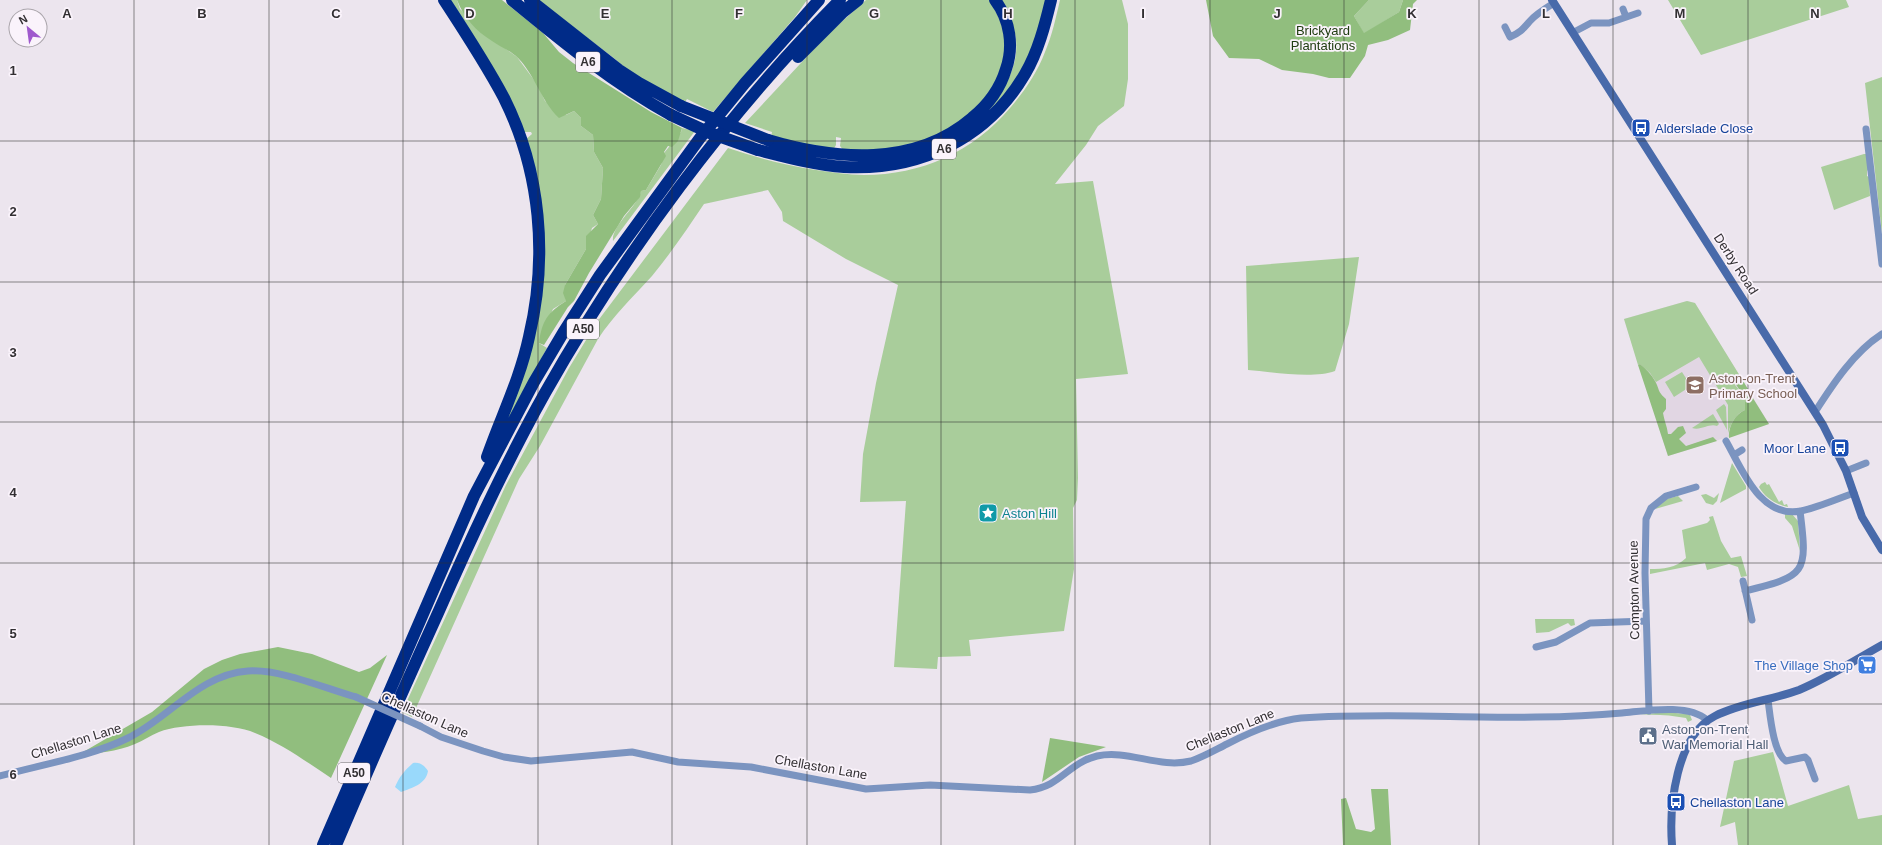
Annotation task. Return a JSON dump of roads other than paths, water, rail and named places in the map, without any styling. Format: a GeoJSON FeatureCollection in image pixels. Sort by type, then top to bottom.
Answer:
{"type":"FeatureCollection","features":[{"type":"Feature","properties":{"kind":"highway"},"geometry":{"type":"LineString","coordinates":[[444,0],[487,67],[504,98],[517,129],[534,189],[539,236],[536,295],[529,337],[515,387],[489,451],[474,496]]}},
{"type":"Feature","properties":{"kind":"highway","name":"A6"},"geometry":{"type":"LineString","coordinates":[[512,0],[600,71],[646,101],[671,115],[710,133],[758,150],[822,164],[865,167],[895,165],[913,161],[947,148],[963,139],[988,121],[1012,94],[1026,73],[1037,48],[1051,0]]}},
{"type":"Feature","properties":{"kind":"highway"},"geometry":{"type":"LineString","coordinates":[[530,0],[619,70],[681,106],[768,140],[820,152],[850,156],[874,156],[920,147],[958,129],[980,111],[989,101],[1001,83],[1010,55],[1010,34],[1004,14],[995,0]]}},
{"type":"Feature","properties":{"kind":"highway","name":"A50"},"geometry":{"type":"LineString","coordinates":[[323,845],[474,496],[534,382],[600,276],[700,138],[745,83],[819,0]]}},
{"type":"Feature","properties":{"kind":"highway","name":"A50"},"geometry":{"type":"LineString","coordinates":[[336,845],[483,513],[544,394],[575,340],[634,251],[734,119],[795,48],[840,0]]}},
{"type":"Feature","properties":{"kind":"highway"},"geometry":{"type":"LineString","coordinates":[[734,119],[762,95],[833,21],[858,0]]}},
{"type":"Feature","properties":{"kind":"street"},"geometry":{"type":"LineString","coordinates":[[1506,27],[1510,37],[1517,34],[1524,30],[1530,21],[1553,1]]}},
{"type":"Feature","properties":{"kind":"street","name":"Derby Road"},"geometry":{"type":"LineString","coordinates":[[1553,1],[1816,412],[1846,471],[1862,517],[1882,550]]}},
{"type":"Feature","properties":{"kind":"street"},"geometry":{"type":"LineString","coordinates":[[1623,9],[1626,17]]}},
{"type":"Feature","properties":{"kind":"street"},"geometry":{"type":"LineString","coordinates":[[1574,32],[1591,23],[1609,23],[1638,13]]}},
{"type":"Feature","properties":{"kind":"street"},"geometry":{"type":"LineString","coordinates":[[1866,129],[1882,264]]}},
{"type":"Feature","properties":{"kind":"street"},"geometry":{"type":"LineString","coordinates":[[1816,412],[1845,369],[1868,345],[1882,334]]}},
{"type":"Feature","properties":{"kind":"street"},"geometry":{"type":"LineString","coordinates":[[1726,441],[1763,501],[1779,510],[1800,511],[1854,493]]}},
{"type":"Feature","properties":{"kind":"street"},"geometry":{"type":"LineString","coordinates":[[1734,455],[1742,450]]}},
{"type":"Feature","properties":{"kind":"street"},"geometry":{"type":"LineString","coordinates":[[1846,471],[1866,463]]}},
{"type":"Feature","properties":{"kind":"street","name":"Compton Avenue"},"geometry":{"type":"LineString","coordinates":[[1649,711],[1646,621],[1646,519],[1651,508],[1666,496],[1685,494],[1696,488]]}},
{"type":"Feature","properties":{"kind":"street"},"geometry":{"type":"LineString","coordinates":[[1745,591],[1780,582],[1790,578],[1797,571],[1803,560],[1804,550],[1800,511]]}},
{"type":"Feature","properties":{"kind":"street"},"geometry":{"type":"LineString","coordinates":[[1743,581],[1752,620]]}},
{"type":"Feature","properties":{"kind":"street"},"geometry":{"type":"LineString","coordinates":[[1536,647],[1556,642],[1590,624],[1646,621]]}},
{"type":"Feature","properties":{"kind":"street"},"geometry":{"type":"LineString","coordinates":[[1672,845],[1673,805],[1681,763],[1690,739],[1699,727],[1707,720],[1724,712],[1804,688],[1882,646]]}},
{"type":"Feature","properties":{"kind":"street","name":"Chellaston Lane"},"geometry":{"type":"LineString","coordinates":[[0,776],[120,742],[142,730],[204,686],[232,674],[254,671],[283,674],[356,697],[441,737],[504,758],[531,761],[632,752],[678,762],[751,767],[866,789],[930,785],[1030,790],[1046,788],[1081,762],[1097,756],[1120,754],[1163,762],[1190,761],[1257,730],[1294,719],[1360,716],[1523,719],[1649,711],[1684,711],[1697,713],[1707,720]]}},
{"type":"Feature","properties":{"kind":"street"},"geometry":{"type":"LineString","coordinates":[[1768,700],[1771,723],[1780,755],[1786,761],[1805,758],[1808,760],[1815,779]]}},
{"type":"Feature","properties":{"kind":"water"},"geometry":{"type":"Polygon","coordinates":[[[413,763],[418,763],[423,766],[428,771],[427,775],[418,785],[401,792],[395,787],[402,774],[413,763]]]}},
{"type":"Feature","properties":{"kind":"place","name":"Alderslade Close"},"geometry":{"type":"Point","coordinates":[1641,128]}},
{"type":"Feature","properties":{"kind":"place","name":"Aston-on-Trent Primary School"},"geometry":{"type":"Point","coordinates":[1695,385]}},
{"type":"Feature","properties":{"kind":"place","name":"Moor Lane"},"geometry":{"type":"Point","coordinates":[1840,448]}},
{"type":"Feature","properties":{"kind":"place","name":"Aston Hill"},"geometry":{"type":"Point","coordinates":[988,513]}},
{"type":"Feature","properties":{"kind":"place","name":"The Village Shop"},"geometry":{"type":"Point","coordinates":[1867,665]}},
{"type":"Feature","properties":{"kind":"place","name":"Aston-on-Trent War Memorial Hall"},"geometry":{"type":"Point","coordinates":[1648,736]}},
{"type":"Feature","properties":{"kind":"place","name":"Chellaston Lane"},"geometry":{"type":"Point","coordinates":[1676,802]}},
{"type":"Feature","properties":{"kind":"park label","name":"Brickyard Plantations"},"geometry":{"type":"Point","coordinates":[1323,38]}}]}
